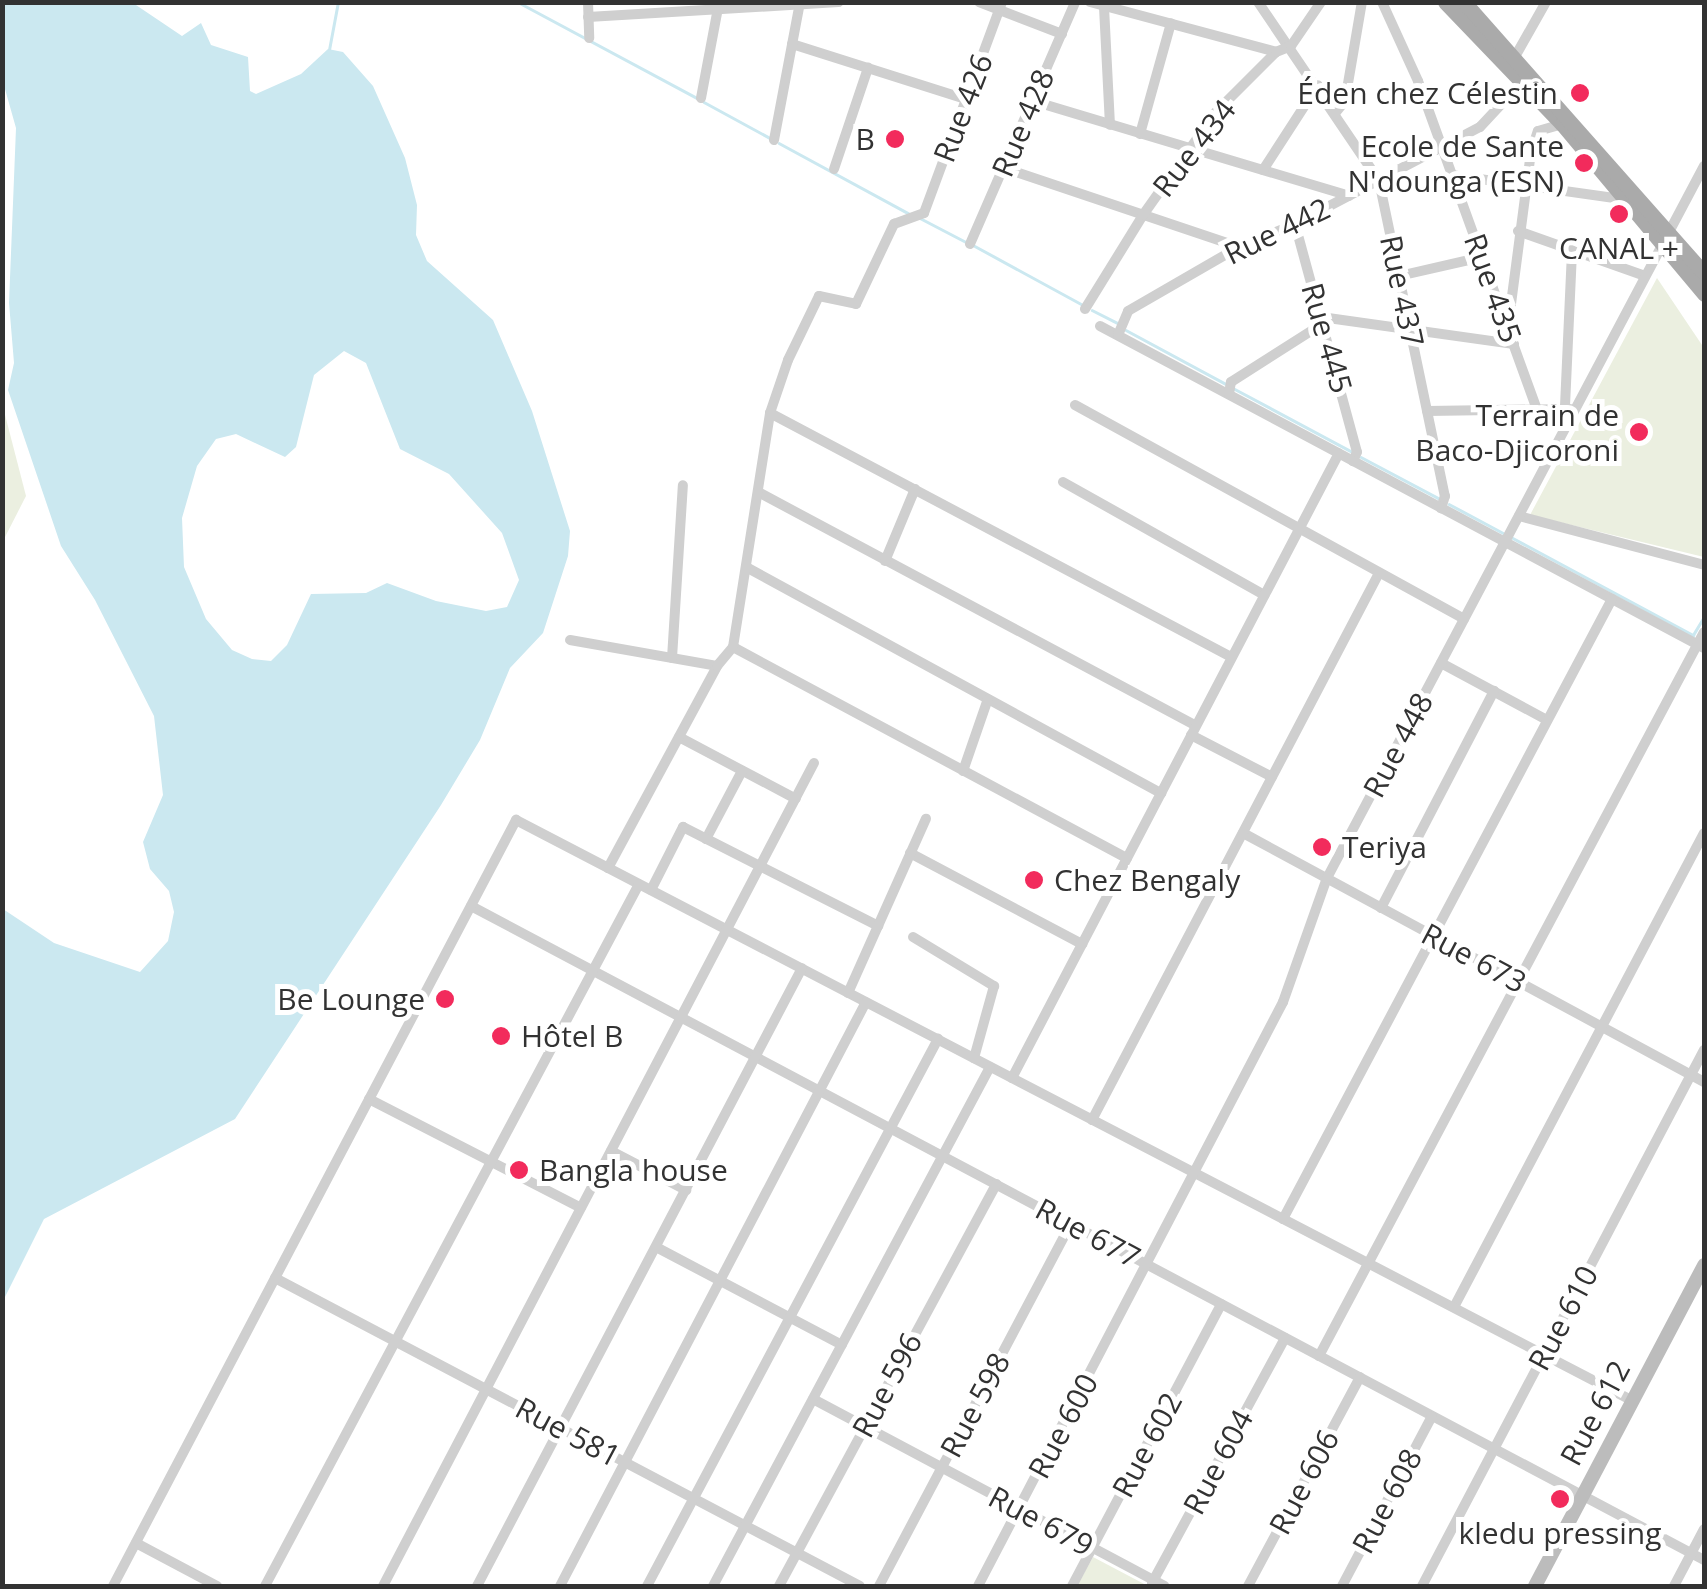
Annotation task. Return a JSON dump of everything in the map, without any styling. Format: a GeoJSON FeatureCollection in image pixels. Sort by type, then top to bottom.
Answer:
{"type":"FeatureCollection","features":[{"type":"Feature","properties":{"kind":"main road"},"geometry":{"type":"LineString","coordinates":[[1445,2],[1622,175],[1704,294]]}},
{"type":"Feature","properties":{"kind":"main road"},"geometry":{"type":"LineString","coordinates":[[1464,2],[1521,84],[1562,124],[1621,199],[1704,273]]}},
{"type":"Feature","properties":{"kind":"street"},"geometry":{"type":"LineString","coordinates":[[588,2],[590,38]]}},
{"type":"Feature","properties":{"kind":"street"},"geometry":{"type":"LineString","coordinates":[[588,17],[718,6],[838,2]]}},
{"type":"Feature","properties":{"kind":"street"},"geometry":{"type":"LineString","coordinates":[[979,2],[1002,6],[1062,34]]}},
{"type":"Feature","properties":{"kind":"street","name":"Rue 428"},"geometry":{"type":"LineString","coordinates":[[970,244],[1075,2]]}},
{"type":"Feature","properties":{"kind":"street"},"geometry":{"type":"LineString","coordinates":[[1090,2],[1276,52]]}},
{"type":"Feature","properties":{"kind":"street","name":"Rue 437"},"geometry":{"type":"LineString","coordinates":[[1258,2],[1318,85],[1379,181],[1443,502]]}},
{"type":"Feature","properties":{"kind":"street"},"geometry":{"type":"LineString","coordinates":[[1290,46],[1321,2]]}},
{"type":"Feature","properties":{"kind":"street"},"geometry":{"type":"LineString","coordinates":[[1336,112],[1345,101],[1362,2]]}},
{"type":"Feature","properties":{"kind":"street","name":"Rue 435"},"geometry":{"type":"LineString","coordinates":[[1382,2],[1442,146],[1536,407]]}},
{"type":"Feature","properties":{"kind":"street"},"geometry":{"type":"LineString","coordinates":[[1510,64],[1546,2]]}},
{"type":"Feature","properties":{"kind":"street"},"geometry":{"type":"LineString","coordinates":[[774,140],[800,4]]}},
{"type":"Feature","properties":{"kind":"street"},"geometry":{"type":"LineString","coordinates":[[701,98],[718,6]]}},
{"type":"Feature","properties":{"kind":"street","name":"Rue 426"},"geometry":{"type":"LineString","coordinates":[[770,413],[788,360],[819,296],[856,304],[894,224],[923,214],[1002,6]]}},
{"type":"Feature","properties":{"kind":"street"},"geometry":{"type":"LineString","coordinates":[[1104,7],[1110,125]]}},
{"type":"Feature","properties":{"kind":"street"},"geometry":{"type":"LineString","coordinates":[[1140,134],[1171,23]]}},
{"type":"Feature","properties":{"kind":"street"},"geometry":{"type":"LineString","coordinates":[[792,44],[965,100]]}},
{"type":"Feature","properties":{"kind":"street","name":"Rue 434"},"geometry":{"type":"LineString","coordinates":[[1085,309],[1143,215],[1216,112],[1276,52],[1290,46]]}},
{"type":"Feature","properties":{"kind":"street"},"geometry":{"type":"LineString","coordinates":[[834,169],[868,68]]}},
{"type":"Feature","properties":{"kind":"street","name":"Rue 442"},"geometry":{"type":"LineString","coordinates":[[1118,335],[1128,311],[1239,247],[1295,224],[1480,127],[1521,84]]}},
{"type":"Feature","properties":{"kind":"street"},"geometry":{"type":"LineString","coordinates":[[1263,170],[1318,85]]}},
{"type":"Feature","properties":{"kind":"street"},"geometry":{"type":"LineString","coordinates":[[1033,101],[1349,196]]}},
{"type":"Feature","properties":{"kind":"street"},"geometry":{"type":"LineString","coordinates":[[1508,325],[1523,188],[1538,132],[1562,124]]}},
{"type":"Feature","properties":{"kind":"street","name":"Rue 448"},"geometry":{"type":"LineString","coordinates":[[1148,1265],[1283,1002],[1327,878],[1505,542],[1569,409],[1704,166]]}},
{"type":"Feature","properties":{"kind":"street"},"geometry":{"type":"LineString","coordinates":[[1004,168],[1239,247]]}},
{"type":"Feature","properties":{"kind":"street"},"geometry":{"type":"LineString","coordinates":[[1451,175],[1621,199]]}},
{"type":"Feature","properties":{"kind":"street","name":"Rue 445"},"geometry":{"type":"LineString","coordinates":[[1295,224],[1355,456]]}},
{"type":"Feature","properties":{"kind":"street"},"geometry":{"type":"LineString","coordinates":[[1518,231],[1645,276]]}},
{"type":"Feature","properties":{"kind":"street"},"geometry":{"type":"LineString","coordinates":[[1427,411],[1569,409],[1572,250]]}},
{"type":"Feature","properties":{"kind":"street"},"geometry":{"type":"LineString","coordinates":[[1399,276],[1482,257]]}},
{"type":"Feature","properties":{"kind":"street"},"geometry":{"type":"LineString","coordinates":[[1229,394],[1231,382],[1320,321],[1514,344]]}},
{"type":"Feature","properties":{"kind":"street"},"geometry":{"type":"LineString","coordinates":[[1100,326],[1339,453],[1355,456],[1443,502],[1505,542],[1701,646]]}},
{"type":"Feature","properties":{"kind":"street"},"geometry":{"type":"LineString","coordinates":[[1075,405],[1464,619]]}},
{"type":"Feature","properties":{"kind":"street"},"geometry":{"type":"LineString","coordinates":[[608,868],[717,666],[733,647],[770,413],[1232,657]]}},
{"type":"Feature","properties":{"kind":"street"},"geometry":{"type":"LineString","coordinates":[[1012,1078],[1339,453]]}},
{"type":"Feature","properties":{"kind":"street"},"geometry":{"type":"LineString","coordinates":[[1062,482],[1264,595]]}},
{"type":"Feature","properties":{"kind":"street"},"geometry":{"type":"LineString","coordinates":[[672,658],[683,484]]}},
{"type":"Feature","properties":{"kind":"street"},"geometry":{"type":"LineString","coordinates":[[885,560],[915,489]]}},
{"type":"Feature","properties":{"kind":"street"},"geometry":{"type":"LineString","coordinates":[[760,493],[1194,730],[1272,777]]}},
{"type":"Feature","properties":{"kind":"street"},"geometry":{"type":"LineString","coordinates":[[1518,516],[1704,565]]}},
{"type":"Feature","properties":{"kind":"street"},"geometry":{"type":"LineString","coordinates":[[746,567],[1161,793]]}},
{"type":"Feature","properties":{"kind":"street"},"geometry":{"type":"LineString","coordinates":[[1092,1120],[1380,573]]}},
{"type":"Feature","properties":{"kind":"street"},"geometry":{"type":"LineString","coordinates":[[1283,1219],[1612,599]]}},
{"type":"Feature","properties":{"kind":"street"},"geometry":{"type":"LineString","coordinates":[[1320,1356],[1701,646],[1704,632]]}},
{"type":"Feature","properties":{"kind":"street"},"geometry":{"type":"LineString","coordinates":[[570,640],[717,666]]}},
{"type":"Feature","properties":{"kind":"street"},"geometry":{"type":"LineString","coordinates":[[733,647],[1127,858]]}},
{"type":"Feature","properties":{"kind":"street"},"geometry":{"type":"LineString","coordinates":[[1441,663],[1547,720]]}},
{"type":"Feature","properties":{"kind":"street"},"geometry":{"type":"LineString","coordinates":[[1381,908],[1494,691]]}},
{"type":"Feature","properties":{"kind":"street"},"geometry":{"type":"LineString","coordinates":[[963,771],[988,699]]}},
{"type":"Feature","properties":{"kind":"street"},"geometry":{"type":"LineString","coordinates":[[679,737],[796,799]]}},
{"type":"Feature","properties":{"kind":"street"},"geometry":{"type":"LineString","coordinates":[[382,1586],[814,764]]}},
{"type":"Feature","properties":{"kind":"street"},"geometry":{"type":"LineString","coordinates":[[706,840],[742,771]]}},
{"type":"Feature","properties":{"kind":"street"},"geometry":{"type":"LineString","coordinates":[[848,993],[926,819]]}},
{"type":"Feature","properties":{"kind":"street"},"geometry":{"type":"LineString","coordinates":[[113,1586],[516,820],[1633,1401]]}},
{"type":"Feature","properties":{"kind":"street"},"geometry":{"type":"LineString","coordinates":[[651,890],[683,827],[878,926]]}},
{"type":"Feature","properties":{"kind":"street","name":"Rue 673"},"geometry":{"type":"LineString","coordinates":[[1243,833],[1704,1082]]}},
{"type":"Feature","properties":{"kind":"street"},"geometry":{"type":"LineString","coordinates":[[1454,1308],[1704,833]]}},
{"type":"Feature","properties":{"kind":"street"},"geometry":{"type":"LineString","coordinates":[[910,852],[1082,944]]}},
{"type":"Feature","properties":{"kind":"street"},"geometry":{"type":"LineString","coordinates":[[265,1586],[639,884]]}},
{"type":"Feature","properties":{"kind":"street","name":"Rue 677"},"geometry":{"type":"LineString","coordinates":[[471,906],[1704,1560]]}},
{"type":"Feature","properties":{"kind":"street"},"geometry":{"type":"LineString","coordinates":[[913,937],[994,986],[974,1058]]}},
{"type":"Feature","properties":{"kind":"street"},"geometry":{"type":"LineString","coordinates":[[477,1586],[802,968]]}},
{"type":"Feature","properties":{"kind":"street"},"geometry":{"type":"LineString","coordinates":[[560,1586],[866,1002]]}},
{"type":"Feature","properties":{"kind":"street"},"geometry":{"type":"LineString","coordinates":[[647,1586],[938,1039]]}},
{"type":"Feature","properties":{"kind":"street","name":"Rue 610"},"geometry":{"type":"LineString","coordinates":[[1422,1586],[1704,1050]]}},
{"type":"Feature","properties":{"kind":"street"},"geometry":{"type":"LineString","coordinates":[[712,1586],[990,1066]]}},
{"type":"Feature","properties":{"kind":"street"},"geometry":{"type":"LineString","coordinates":[[369,1099],[581,1208]]}},
{"type":"Feature","properties":{"kind":"street"},"geometry":{"type":"LineString","coordinates":[[611,1151],[686,1190]]}},
{"type":"Feature","properties":{"kind":"street","name":"Rue 596"},"geometry":{"type":"LineString","coordinates":[[779,1586],[996,1184]]}},
{"type":"Feature","properties":{"kind":"street","name":"Rue 598"},"geometry":{"type":"LineString","coordinates":[[879,1586],[1071,1224]]}},
{"type":"Feature","properties":{"kind":"street"},"geometry":{"type":"LineString","coordinates":[[656,1247],[842,1345]]}},
{"type":"Feature","properties":{"kind":"street","name":"Rue 600"},"geometry":{"type":"LineString","coordinates":[[978,1586],[1148,1265]]}},
{"type":"Feature","properties":{"kind":"street","name":"Rue 612"},"geometry":{"type":"LineString","coordinates":[[1534,1586],[1704,1265]]}},
{"type":"Feature","properties":{"kind":"street","name":"Rue 581"},"geometry":{"type":"LineString","coordinates":[[275,1278],[860,1586]]}},
{"type":"Feature","properties":{"kind":"street","name":"Rue 602"},"geometry":{"type":"LineString","coordinates":[[1072,1586],[1221,1304]]}},
{"type":"Feature","properties":{"kind":"street","name":"Rue 604"},"geometry":{"type":"LineString","coordinates":[[1156,1585],[1285,1338]]}},
{"type":"Feature","properties":{"kind":"street","name":"Rue 606"},"geometry":{"type":"LineString","coordinates":[[1248,1586],[1360,1378]]}},
{"type":"Feature","properties":{"kind":"street","name":"Rue 679"},"geometry":{"type":"LineString","coordinates":[[813,1399],[1156,1585]]}},
{"type":"Feature","properties":{"kind":"street","name":"Rue 608"},"geometry":{"type":"LineString","coordinates":[[1342,1586],[1432,1416]]}},
{"type":"Feature","properties":{"kind":"street"},"geometry":{"type":"LineString","coordinates":[[1674,1586],[1704,1529]]}},
{"type":"Feature","properties":{"kind":"street"},"geometry":{"type":"LineString","coordinates":[[136,1543],[217,1586]]}},
{"type":"Feature","properties":{"kind":"shaded area","name":"Terrain de Baco-Djicoroni"},"geometry":{"type":"Polygon","coordinates":[[[1657,278],[1704,348],[1704,557],[1530,515],[1657,278]]]}},
{"type":"Feature","properties":{"kind":"shaded area"},"geometry":{"type":"Polygon","coordinates":[[[3,407],[26,496],[3,541],[3,407]]]}},
{"type":"Feature","properties":{"kind":"shaded area"},"geometry":{"type":"Polygon","coordinates":[[[1093,1557],[1148,1586],[1077,1586],[1093,1557]]]}},
{"type":"Feature","properties":{"kind":"water"},"geometry":{"type":"Polygon","coordinates":[[[3,2],[133,3],[182,36],[201,23],[211,45],[248,57],[250,91],[256,94],[301,74],[328,49],[343,52],[373,86],[405,158],[417,205],[416,235],[427,261],[493,320],[532,411],[570,531],[568,556],[543,633],[510,668],[480,740],[441,805],[235,1119],[44,1219],[3,1301],[3,909],[54,943],[140,972],[168,941],[174,912],[169,891],[150,869],[143,842],[163,795],[154,716],[95,600],[61,546],[8,390],[14,363],[9,303],[16,128],[3,82],[3,2]],[[344,351],[314,375],[296,447],[285,457],[236,434],[216,439],[197,466],[182,518],[184,567],[206,619],[232,650],[252,659],[271,661],[287,645],[311,594],[366,593],[387,583],[436,601],[486,611],[507,607],[519,580],[502,533],[449,474],[400,449],[366,363],[344,351]]]}},
{"type":"Feature","properties":{"kind":"waterway"},"geometry":{"type":"LineString","coordinates":[[329,50],[338,2]]}},
{"type":"Feature","properties":{"kind":"waterway"},"geometry":{"type":"LineString","coordinates":[[518,2],[697,98]]}},
{"type":"Feature","properties":{"kind":"waterway"},"geometry":{"type":"LineString","coordinates":[[704,102],[772,139]]}},
{"type":"Feature","properties":{"kind":"waterway"},"geometry":{"type":"LineString","coordinates":[[779,143],[908,213]]}},
{"type":"Feature","properties":{"kind":"waterway"},"geometry":{"type":"LineString","coordinates":[[920,218],[966,242]]}},
{"type":"Feature","properties":{"kind":"waterway"},"geometry":{"type":"LineString","coordinates":[[973,245],[1085,306]]}},
{"type":"Feature","properties":{"kind":"waterway"},"geometry":{"type":"LineString","coordinates":[[1092,310],[1117,323]]}},
{"type":"Feature","properties":{"kind":"waterway"},"geometry":{"type":"LineString","coordinates":[[1126,330],[1226,384]]}},
{"type":"Feature","properties":{"kind":"waterway"},"geometry":{"type":"LineString","coordinates":[[1233,388],[1354,453]]}},
{"type":"Feature","properties":{"kind":"waterway"},"geometry":{"type":"LineString","coordinates":[[1361,457],[1442,500]]}},
{"type":"Feature","properties":{"kind":"waterway"},"geometry":{"type":"LineString","coordinates":[[1449,504],[1503,533]]}},
{"type":"Feature","properties":{"kind":"waterway"},"geometry":{"type":"LineString","coordinates":[[1511,537],[1693,635],[1704,617]]}},
{"type":"Feature","properties":{"kind":"place","name":"Éden chez Célestin"},"geometry":{"type":"Point","coordinates":[1580,93]}},
{"type":"Feature","properties":{"kind":"place","name":"B"},"geometry":{"type":"Point","coordinates":[895,139]}},
{"type":"Feature","properties":{"kind":"place","name":"Ecole de Sante N'dounga (ESN)"},"geometry":{"type":"Point","coordinates":[1584,163]}},
{"type":"Feature","properties":{"kind":"place","name":"CANAL +"},"geometry":{"type":"Point","coordinates":[1619,214]}},
{"type":"Feature","properties":{"kind":"place","name":"Terrain de Baco-Djicoroni"},"geometry":{"type":"Point","coordinates":[1639,432]}},
{"type":"Feature","properties":{"kind":"place","name":"Teriya"},"geometry":{"type":"Point","coordinates":[1322,847]}},
{"type":"Feature","properties":{"kind":"place","name":"Chez Bengaly"},"geometry":{"type":"Point","coordinates":[1034,880]}},
{"type":"Feature","properties":{"kind":"place","name":"Be Lounge"},"geometry":{"type":"Point","coordinates":[445,999]}},
{"type":"Feature","properties":{"kind":"place","name":"Hôtel B"},"geometry":{"type":"Point","coordinates":[501,1036]}},
{"type":"Feature","properties":{"kind":"place","name":"Bangla house"},"geometry":{"type":"Point","coordinates":[519,1170]}},
{"type":"Feature","properties":{"kind":"place","name":"kledu pressing"},"geometry":{"type":"Point","coordinates":[1560,1499]}}]}
